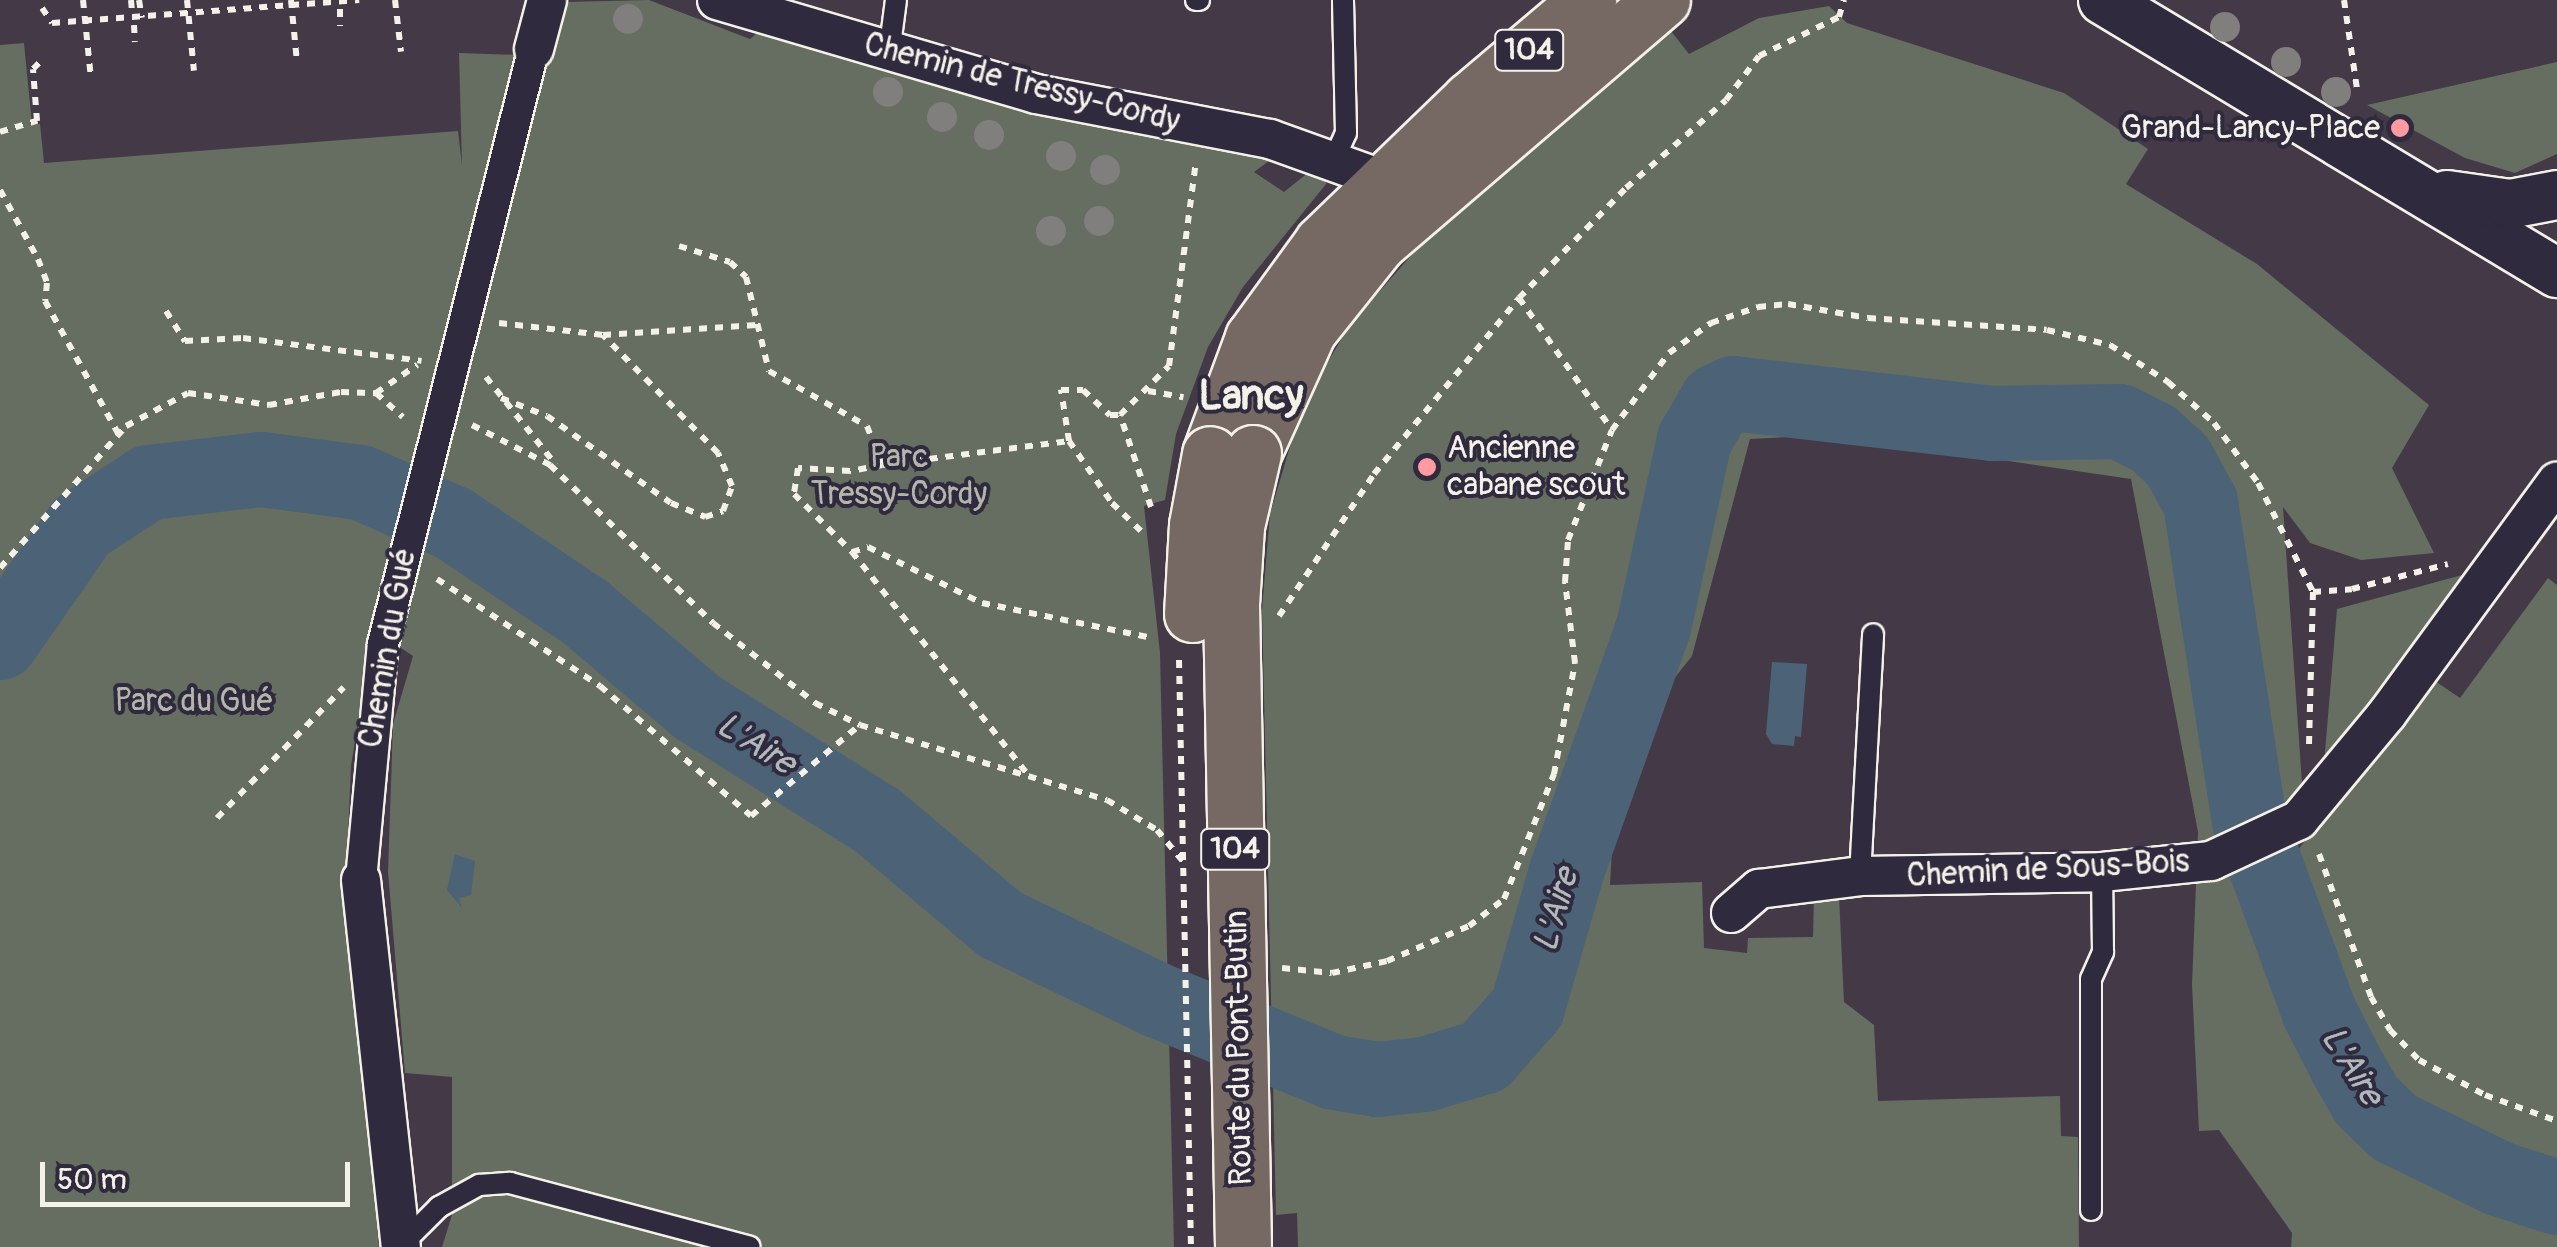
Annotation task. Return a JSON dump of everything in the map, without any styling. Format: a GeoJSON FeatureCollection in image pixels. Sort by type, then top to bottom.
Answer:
{"type":"FeatureCollection","features":[{"type":"Feature","properties":{"kind":"main road","name":"Route du Pont-Butin"},"geometry":{"type":"LineString","coordinates":[[1244,1247],[1231,604],[1236,526],[1231,453],[1236,374],[1272,308],[1384,180],[1588,0]]}},
{"type":"Feature","properties":{"kind":"main road","name":"Route du Pont-Butin"},"geometry":{"type":"LineString","coordinates":[[1206,1247],[1192,610],[1231,453],[1308,331],[1378,243],[1662,0]]}},
{"type":"Feature","properties":{"kind":"street","name":"Chemin du Gué"},"geometry":{"type":"LineString","coordinates":[[401,1246],[361,880],[383,644],[406,538],[469,321],[548,0]]}},
{"type":"Feature","properties":{"kind":"street","name":"Chemin de Tressy-Cordy"},"geometry":{"type":"LineString","coordinates":[[717,0],[1036,94],[1270,138],[1384,180]]}},
{"type":"Feature","properties":{"kind":"street"},"geometry":{"type":"LineString","coordinates":[[2103,0],[2556,269]]}},
{"type":"Feature","properties":{"kind":"street"},"geometry":{"type":"LineString","coordinates":[[2428,192],[2510,204],[2557,195]]}},
{"type":"Feature","properties":{"kind":"street","name":"Chemin de Sous-Bois"},"geometry":{"type":"LineString","coordinates":[[1732,913],[1758,889],[1860,876],[2102,872],[2211,861],[2304,816],[2557,482]]}},
{"type":"Feature","properties":{"kind":"lane"},"geometry":{"type":"LineString","coordinates":[[889,53],[896,0]]}},
{"type":"Feature","properties":{"kind":"lane"},"geometry":{"type":"LineString","coordinates":[[1333,162],[1346,133],[1343,0]]}},
{"type":"Feature","properties":{"kind":"lane"},"geometry":{"type":"LineString","coordinates":[[1860,876],[1873,634]]}},
{"type":"Feature","properties":{"kind":"lane"},"geometry":{"type":"LineString","coordinates":[[2091,1210],[2091,979],[2103,952],[2102,872]]}},
{"type":"Feature","properties":{"kind":"lane"},"geometry":{"type":"LineString","coordinates":[[401,1246],[439,1207],[479,1185],[510,1183],[750,1247]]}},
{"type":"Feature","properties":{"kind":"path"},"geometry":{"type":"LineString","coordinates":[[83,0],[92,80]]}},
{"type":"Feature","properties":{"kind":"path"},"geometry":{"type":"LineString","coordinates":[[135,0],[142,18]]}},
{"type":"Feature","properties":{"kind":"path"},"geometry":{"type":"LineString","coordinates":[[132,10],[135,0]]}},
{"type":"Feature","properties":{"kind":"path"},"geometry":{"type":"LineString","coordinates":[[187,0],[194,71]]}},
{"type":"Feature","properties":{"kind":"path"},"geometry":{"type":"LineString","coordinates":[[42,8],[52,24],[359,0]]}},
{"type":"Feature","properties":{"kind":"path"},"geometry":{"type":"LineString","coordinates":[[395,0],[401,52]]}},
{"type":"Feature","properties":{"kind":"path"},"geometry":{"type":"LineString","coordinates":[[2344,0],[2357,89]]}},
{"type":"Feature","properties":{"kind":"path"},"geometry":{"type":"LineString","coordinates":[[1266,626],[1282,614],[1374,474],[1519,298],[1626,188],[1726,100],[1759,56],[1840,18],[1847,1]]}},
{"type":"Feature","properties":{"kind":"path"},"geometry":{"type":"LineString","coordinates":[[290,3],[297,62]]}},
{"type":"Feature","properties":{"kind":"path"},"geometry":{"type":"LineString","coordinates":[[340,10],[340,26]]}},
{"type":"Feature","properties":{"kind":"path"},"geometry":{"type":"LineString","coordinates":[[134,25],[135,42]]}},
{"type":"Feature","properties":{"kind":"path"},"geometry":{"type":"LineString","coordinates":[[0,132],[37,121],[33,69],[40,62]]}},
{"type":"Feature","properties":{"kind":"path"},"geometry":{"type":"LineString","coordinates":[[1149,551],[1146,534],[1112,502],[1069,441],[1061,390],[1083,390],[1110,415],[1120,414],[1148,391],[1169,366],[1198,126]]}},
{"type":"Feature","properties":{"kind":"path"},"geometry":{"type":"LineString","coordinates":[[0,190],[38,259],[45,300],[120,435]]}},
{"type":"Feature","properties":{"kind":"path"},"geometry":{"type":"LineString","coordinates":[[680,246],[730,262],[746,278],[769,371],[867,426],[882,465]]}},
{"type":"Feature","properties":{"kind":"path"},"geometry":{"type":"LineString","coordinates":[[1519,298],[1612,430]]}},
{"type":"Feature","properties":{"kind":"path"},"geometry":{"type":"LineString","coordinates":[[1272,964],[1310,974],[1386,961],[1482,919],[1512,886],[1550,786],[1575,663],[1565,582],[1568,540],[1612,430],[1669,353],[1711,323],[1758,307],[1788,304],[1868,318],[2078,336],[2133,358],[2214,424],[2258,483],[2313,592],[2304,816],[2371,998],[2390,1030],[2435,1068],[2557,1121]]}},
{"type":"Feature","properties":{"kind":"path"},"geometry":{"type":"LineString","coordinates":[[166,311],[186,341],[243,338],[424,361]]}},
{"type":"Feature","properties":{"kind":"path"},"geometry":{"type":"LineString","coordinates":[[469,321],[603,335],[757,325]]}},
{"type":"Feature","properties":{"kind":"path"},"geometry":{"type":"LineString","coordinates":[[603,335],[718,453],[732,486],[723,511],[705,518],[671,503],[548,416],[501,398],[576,489],[758,663],[860,725],[1031,778],[1077,787],[1141,819],[1198,880]]}},
{"type":"Feature","properties":{"kind":"path"},"geometry":{"type":"LineString","coordinates":[[1148,391],[1194,396]]}},
{"type":"Feature","properties":{"kind":"path"},"geometry":{"type":"LineString","coordinates":[[0,568],[138,417],[188,394],[269,405],[341,392],[376,393]]}},
{"type":"Feature","properties":{"kind":"path"},"geometry":{"type":"LineString","coordinates":[[1120,414],[1150,503]]}},
{"type":"Feature","properties":{"kind":"path"},"geometry":{"type":"LineString","coordinates":[[440,422],[504,436],[576,489]]}},
{"type":"Feature","properties":{"kind":"path"},"geometry":{"type":"LineString","coordinates":[[1031,778],[852,552],[813,520],[794,494],[792,476],[805,466],[850,471],[1069,441]]}},
{"type":"Feature","properties":{"kind":"path"},"geometry":{"type":"LineString","coordinates":[[852,552],[868,548],[982,603],[1158,638]]}},
{"type":"Feature","properties":{"kind":"path"},"geometry":{"type":"LineString","coordinates":[[2313,592],[2352,589],[2508,551]]}},
{"type":"Feature","properties":{"kind":"path"},"geometry":{"type":"LineString","coordinates":[[216,818],[383,644],[438,577],[498,624],[600,686],[751,816],[860,725]]}},
{"type":"Feature","properties":{"kind":"green space"},"geometry":{"type":"Polygon","coordinates":[[[649,0],[750,39],[757,33],[1273,158],[1254,172],[1284,192],[1314,168],[1324,171],[1326,184],[1243,287],[1208,347],[1176,434],[1165,500],[1144,506],[1160,653],[1174,1247],[442,1247],[452,1215],[452,1077],[405,1073],[388,872],[393,724],[413,656],[395,644],[370,646],[351,766],[346,885],[379,1247],[0,1247],[0,45],[24,43],[32,124],[40,124],[44,163],[458,131],[462,165],[459,53],[520,55],[526,126],[564,2],[649,0]]]}},
{"type":"Feature","properties":{"kind":"green space"},"geometry":{"type":"Polygon","coordinates":[[[1829,6],[1847,23],[2064,93],[2148,149],[2126,184],[2257,264],[2429,405],[2392,468],[2434,553],[2361,560],[2310,543],[2283,507],[2303,798],[2287,814],[2297,851],[2432,679],[2460,698],[2548,578],[2557,585],[2557,1247],[2291,1247],[2292,1233],[2219,1130],[2199,1131],[2192,985],[2198,832],[2131,479],[1830,435],[1750,439],[1692,656],[1627,738],[1614,811],[1610,885],[1702,882],[1704,948],[1747,953],[1748,938],[1813,937],[1814,894],[1839,895],[1844,1002],[1874,1025],[1878,1101],[2060,1096],[2061,1136],[2078,1137],[2079,1247],[1298,1247],[1297,1213],[1276,1215],[1262,609],[1270,514],[1303,403],[1350,325],[1438,225],[1671,31],[1689,54],[1759,18],[1829,6]]]}},
{"type":"Feature","properties":{"kind":"green space"},"geometry":{"type":"Polygon","coordinates":[[[2557,62],[2557,154],[2515,173],[2465,158],[2367,105],[2557,62]]]}},
{"type":"Feature","properties":{"kind":"green space"},"geometry":{"type":"Polygon","coordinates":[[[2473,572],[2323,776],[2337,609],[2473,572]]]}},
{"type":"Feature","properties":{"kind":"water"},"geometry":{"type":"Polygon","coordinates":[[[1772,662],[1807,664],[1801,737],[1795,736],[1794,746],[1772,744],[1766,734],[1772,662]]]}},
{"type":"Feature","properties":{"kind":"water"},"geometry":{"type":"Polygon","coordinates":[[[455,854],[475,861],[471,895],[459,898],[462,908],[447,890],[455,854]]]}},
{"type":"Feature","properties":{"kind":"waterway","name":"L'Aire"},"geometry":{"type":"LineString","coordinates":[[0,642],[81,526],[148,482],[261,469],[360,482],[453,523],[585,612],[697,707],[878,821],[1000,924],[1155,999],[1334,1072],[1377,1079],[1424,1074],[1484,1056],[1527,1007],[1566,871],[1653,627],[1694,439],[1716,401],[1733,393],[1992,423],[2119,421],[2153,438],[2177,460],[2200,502],[2249,821],[2319,1012],[2347,1067],[2366,1100],[2394,1127],[2498,1178],[2557,1197]]}},
{"type":"Feature","properties":{"kind":"place","name":"Grand-Lancy-Place"},"geometry":{"type":"Point","coordinates":[2400,128]}},
{"type":"Feature","properties":{"kind":"place","name":"Ancienne cabane scout"},"geometry":{"type":"Point","coordinates":[1427,467]}},
{"type":"Feature","properties":{"kind":"district","name":"Lancy"},"geometry":{"type":"Point","coordinates":[1251,396]}},
{"type":"Feature","properties":{"kind":"park label","name":"Parc Tressy-Cordy"},"geometry":{"type":"Point","coordinates":[899,476]}},
{"type":"Feature","properties":{"kind":"park label","name":"Parc du Gué"},"geometry":{"type":"Point","coordinates":[194,701]}}]}
